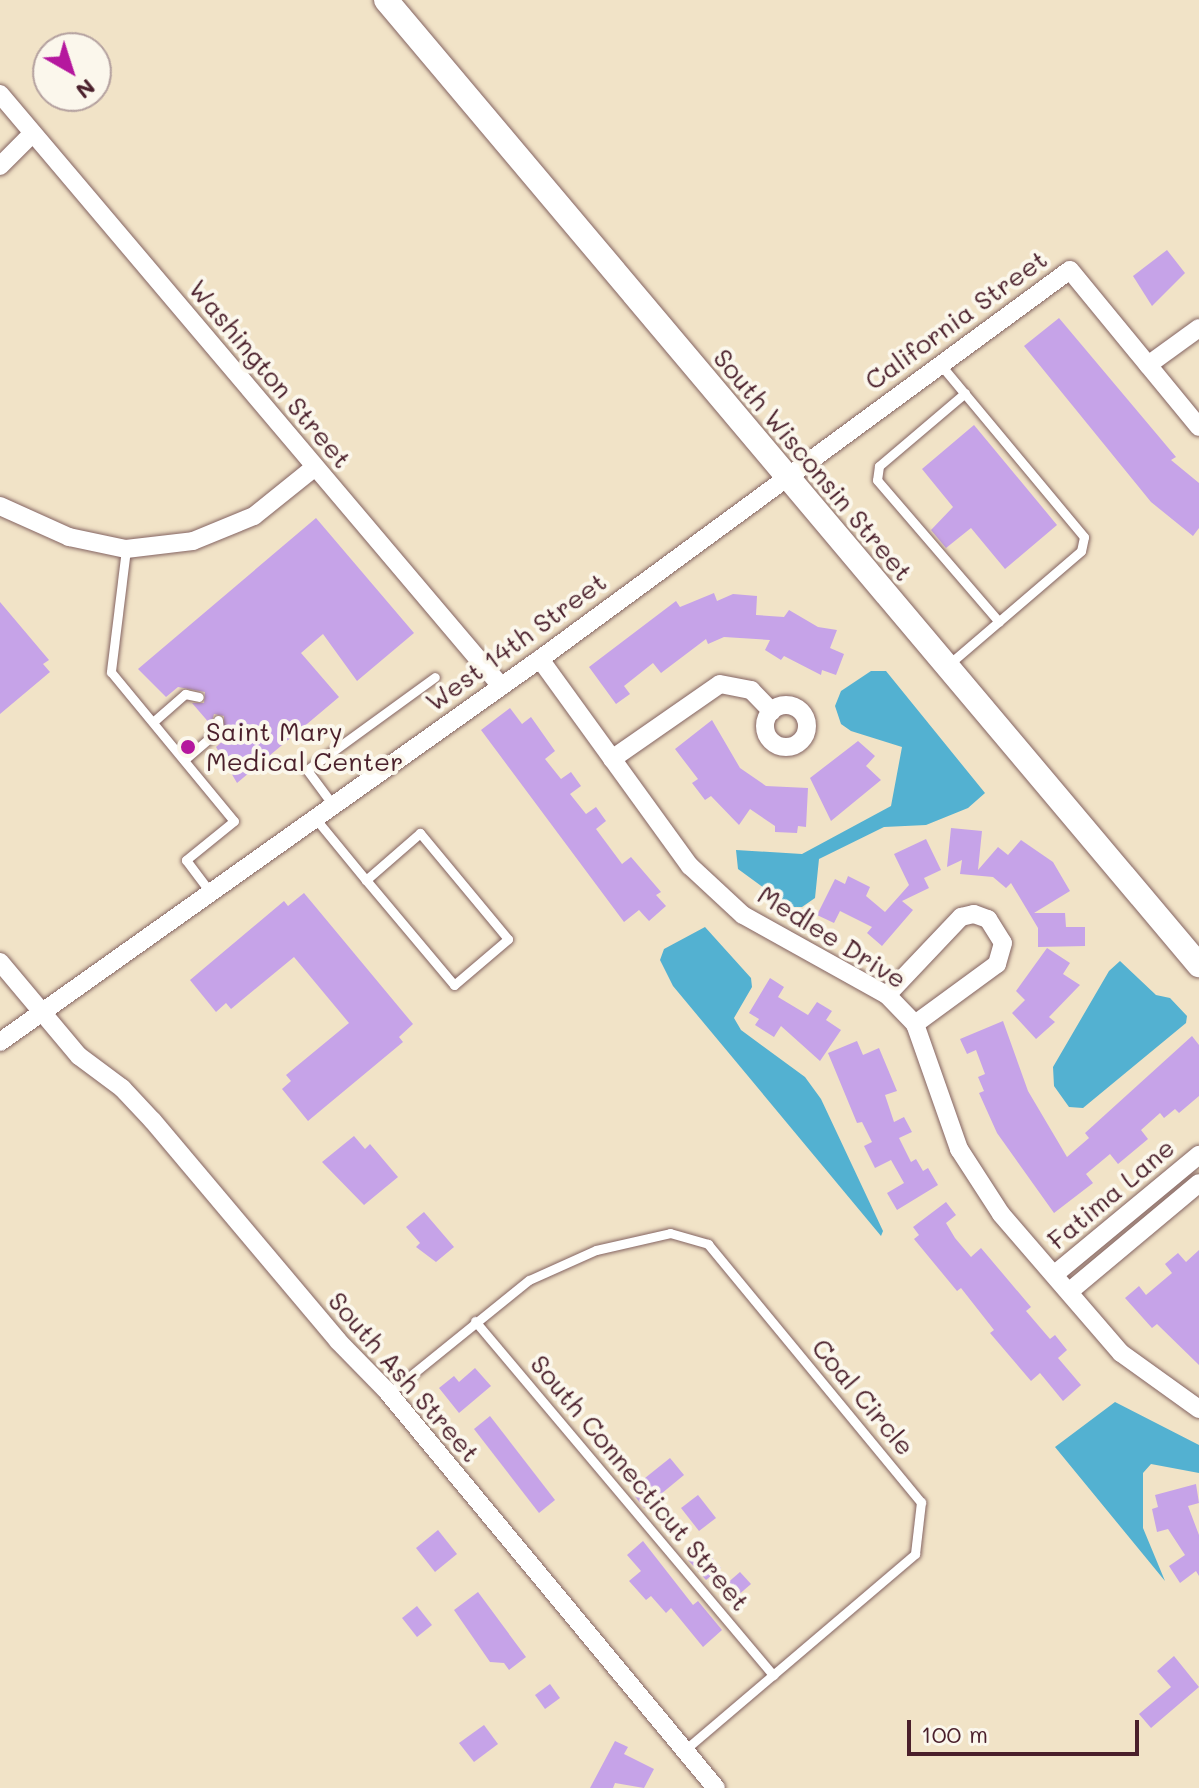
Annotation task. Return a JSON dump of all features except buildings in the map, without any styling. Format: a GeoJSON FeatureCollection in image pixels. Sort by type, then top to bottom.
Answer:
{"type":"FeatureCollection","features":[{"type":"Feature","properties":{"kind":"street","name":"South Wisconsin Street"},"geometry":{"type":"LineString","coordinates":[[386,0],[1199,965]]}},
{"type":"Feature","properties":{"kind":"street","name":"Washington Street"},"geometry":{"type":"LineString","coordinates":[[0,94],[501,686]]}},
{"type":"Feature","properties":{"kind":"street"},"geometry":{"type":"LineString","coordinates":[[0,166],[32,134]]}},
{"type":"Feature","properties":{"kind":"street","name":"California Street"},"geometry":{"type":"LineString","coordinates":[[786,476],[1070,270],[1199,427]]}},
{"type":"Feature","properties":{"kind":"street"},"geometry":{"type":"LineString","coordinates":[[1148,365],[1199,328]]}},
{"type":"Feature","properties":{"kind":"street"},"geometry":{"type":"LineString","coordinates":[[0,506],[69,537],[126,549],[193,541],[254,516],[315,467]]}},
{"type":"Feature","properties":{"kind":"street","name":"West 14th Street"},"geometry":{"type":"LineString","coordinates":[[0,1042],[540,659],[786,476]]}},
{"type":"Feature","properties":{"kind":"street","name":"Medlee Drive"},"geometry":{"type":"LineString","coordinates":[[540,659],[690,866],[743,915],[887,995],[915,1024],[959,1149],[1001,1214],[1121,1353],[1199,1409]]}},
{"type":"Feature","properties":{"kind":"street"},"geometry":{"type":"LineString","coordinates":[[612,759],[720,684],[751,690],[772,712]]}},
{"type":"Feature","properties":{"kind":"street"},"geometry":{"type":"LineString","coordinates":[[887,995],[961,917],[974,914],[988,919],[1003,943],[997,964],[915,1024]]}},
{"type":"Feature","properties":{"kind":"street","name":"South Ash Street"},"geometry":{"type":"LineString","coordinates":[[0,962],[79,1056],[122,1088],[153,1121],[388,1394],[716,1788]]}},
{"type":"Feature","properties":{"kind":"street","name":"Fatima Lane"},"geometry":{"type":"LineString","coordinates":[[1055,1274],[1199,1155]]}},
{"type":"Feature","properties":{"kind":"street","name":"Fatima Lane"},"geometry":{"type":"LineString","coordinates":[[1070,1291],[1199,1183]]}},
{"type":"Feature","properties":{"kind":"lane"},"geometry":{"type":"LineString","coordinates":[[940,364],[1084,537],[1081,551],[947,667]]}},
{"type":"Feature","properties":{"kind":"lane"},"geometry":{"type":"LineString","coordinates":[[965,393],[879,466],[877,480],[999,622]]}},
{"type":"Feature","properties":{"kind":"lane"},"geometry":{"type":"LineString","coordinates":[[126,549],[111,672],[234,821],[186,860],[210,892]]}},
{"type":"Feature","properties":{"kind":"lane"},"geometry":{"type":"LineString","coordinates":[[333,805],[307,770],[435,677]]}},
{"type":"Feature","properties":{"kind":"lane"},"geometry":{"type":"LineString","coordinates":[[153,722],[185,694],[199,697]]}},
{"type":"Feature","properties":{"kind":"lane"},"geometry":{"type":"LineString","coordinates":[[184,760],[219,730],[218,720]]}},
{"type":"Feature","properties":{"kind":"lane"},"geometry":{"type":"LineString","coordinates":[[315,818],[366,880],[454,985],[508,939],[420,833],[366,880]]}},
{"type":"Feature","properties":{"kind":"lane","name":"Coal Circle"},"geometry":{"type":"LineString","coordinates":[[388,1394],[529,1280],[596,1250],[670,1233],[708,1244],[921,1502],[915,1554],[685,1750]]}},
{"type":"Feature","properties":{"kind":"lane","name":"South Connecticut Street"},"geometry":{"type":"LineString","coordinates":[[475,1321],[773,1675]]}},
{"type":"Feature","properties":{"kind":"water"},"geometry":{"type":"Polygon","coordinates":[[[871,671],[886,671],[985,793],[968,808],[926,825],[884,827],[819,859],[815,898],[802,907],[790,907],[738,869],[736,850],[802,854],[891,806],[902,747],[851,731],[841,724],[835,706],[841,691],[871,671]]]}},
{"type":"Feature","properties":{"kind":"water"},"geometry":{"type":"Polygon","coordinates":[[[705,927],[751,978],[752,987],[734,1018],[741,1030],[805,1077],[821,1099],[883,1231],[881,1236],[673,986],[660,960],[664,949],[705,927]]]}},
{"type":"Feature","properties":{"kind":"water"},"geometry":{"type":"Polygon","coordinates":[[[1120,961],[1156,995],[1170,998],[1187,1016],[1186,1023],[1083,1108],[1069,1107],[1054,1086],[1053,1067],[1109,971],[1120,961]]]}},
{"type":"Feature","properties":{"kind":"water"},"geometry":{"type":"Polygon","coordinates":[[[1115,1402],[1199,1445],[1199,1473],[1151,1464],[1143,1473],[1143,1528],[1165,1581],[1055,1447],[1115,1402]]]}},
{"type":"Feature","properties":{"kind":"place","name":"Saint Mary Medical Center"},"geometry":{"type":"Point","coordinates":[188,747]}}]}
